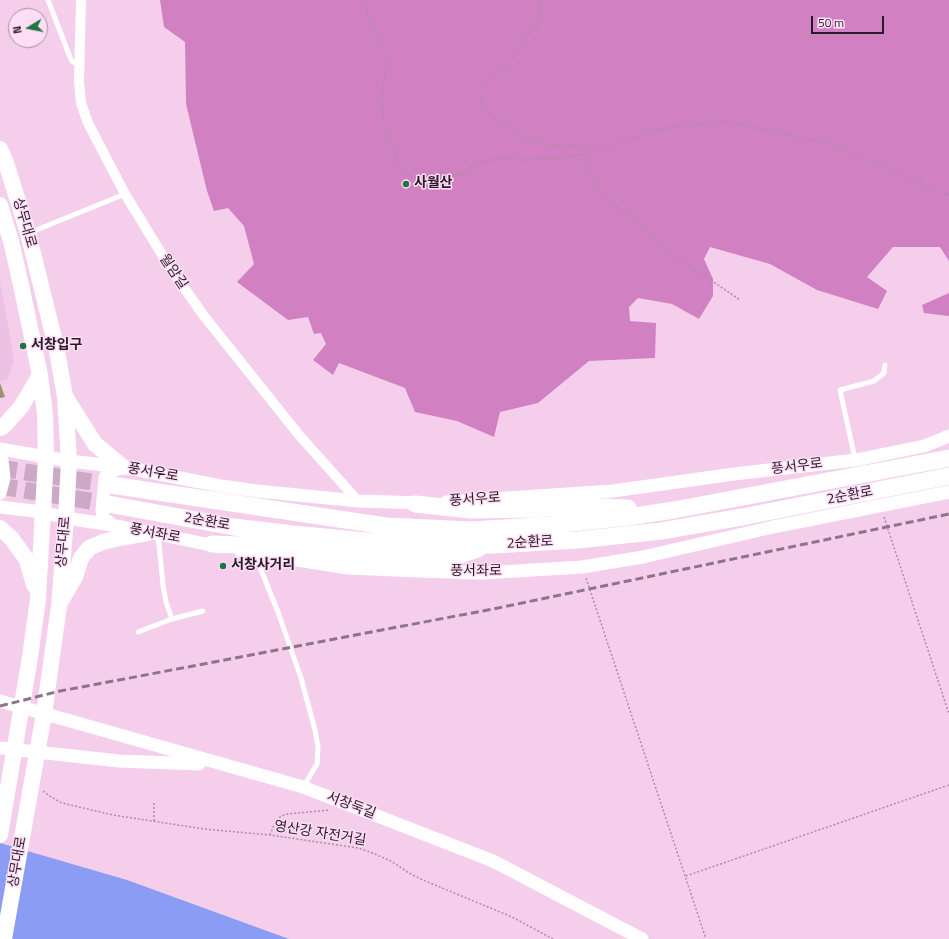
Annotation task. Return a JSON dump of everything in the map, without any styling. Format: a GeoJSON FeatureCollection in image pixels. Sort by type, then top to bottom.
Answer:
{"type":"FeatureCollection","features":[{"type":"Feature","properties":{"kind":"highway","name":"2순환로"},"geometry":{"type":"LineString","coordinates":[[111,485],[394,527],[479,530],[552,525],[628,517],[674,510],[949,458]]}},
{"type":"Feature","properties":{"kind":"highway","name":"2순환로"},"geometry":{"type":"LineString","coordinates":[[108,504],[234,527],[293,534],[388,543],[494,545],[578,540],[661,531],[742,517],[949,476]]}},
{"type":"Feature","properties":{"kind":"highway"},"geometry":{"type":"LineString","coordinates":[[416,504],[471,510],[533,509],[574,506],[674,510]]}},
{"type":"Feature","properties":{"kind":"highway"},"geometry":{"type":"LineString","coordinates":[[212,544],[289,547],[384,557],[444,558],[451,558],[494,545]]}},
{"type":"Feature","properties":{"kind":"main road","name":"상무대로"},"geometry":{"type":"LineString","coordinates":[[0,149],[6,163],[28,233],[56,346],[65,396],[69,461],[59,606],[44,714],[4,939]]}},
{"type":"Feature","properties":{"kind":"main road","name":"상무대로"},"geometry":{"type":"LineString","coordinates":[[0,205],[18,270],[40,375],[45,414],[46,457],[38,599],[18,734],[0,835]]}},
{"type":"Feature","properties":{"kind":"main road"},"geometry":{"type":"LineString","coordinates":[[0,428],[4,426],[20,407],[40,375]]}},
{"type":"Feature","properties":{"kind":"main road"},"geometry":{"type":"LineString","coordinates":[[65,396],[95,444],[123,468]]}},
{"type":"Feature","properties":{"kind":"main road"},"geometry":{"type":"LineString","coordinates":[[0,528],[12,539],[27,560],[38,599]]}},
{"type":"Feature","properties":{"kind":"main road"},"geometry":{"type":"LineString","coordinates":[[59,606],[76,577],[81,558],[89,548],[103,542],[119,538],[153,534]]}},
{"type":"Feature","properties":{"kind":"street","name":"월암길"},"geometry":{"type":"LineString","coordinates":[[81,0],[79,65],[82,109],[125,194],[172,271],[204,316],[299,435],[358,501]]}},
{"type":"Feature","properties":{"kind":"street","name":"풍서우로"},"geometry":{"type":"LineString","coordinates":[[0,449],[250,490],[358,501],[416,504],[613,491],[734,474],[856,460],[924,446],[949,436]]}},
{"type":"Feature","properties":{"kind":"street"},"geometry":{"type":"LineString","coordinates":[[0,459],[2,460],[4,478],[0,493]]}},
{"type":"Feature","properties":{"kind":"street"},"geometry":{"type":"LineString","coordinates":[[112,525],[103,517],[102,510],[105,477],[109,472],[123,468]]}},
{"type":"Feature","properties":{"kind":"street","name":"풍서좌로"},"geometry":{"type":"LineString","coordinates":[[0,507],[42,512],[66,518],[212,544],[254,554],[348,568],[418,572],[483,573],[582,567],[642,557],[773,527],[949,492]]}},
{"type":"Feature","properties":{"kind":"street","name":"서창둑길"},"geometry":{"type":"LineString","coordinates":[[0,701],[303,787],[493,861],[642,939]]}},
{"type":"Feature","properties":{"kind":"street"},"geometry":{"type":"LineString","coordinates":[[0,748],[119,761],[219,764]]}},
{"type":"Feature","properties":{"kind":"lane"},"geometry":{"type":"LineString","coordinates":[[48,0],[70,57],[72,61],[79,65]]}},
{"type":"Feature","properties":{"kind":"lane"},"geometry":{"type":"LineString","coordinates":[[28,233],[125,194]]}},
{"type":"Feature","properties":{"kind":"lane"},"geometry":{"type":"LineString","coordinates":[[856,460],[840,390],[874,381],[884,373],[884,365]]}},
{"type":"Feature","properties":{"kind":"lane"},"geometry":{"type":"LineString","coordinates":[[153,534],[166,602],[172,619]]}},
{"type":"Feature","properties":{"kind":"lane"},"geometry":{"type":"LineString","coordinates":[[254,554],[278,612],[299,670],[315,730],[318,747],[316,764],[303,787]]}},
{"type":"Feature","properties":{"kind":"lane"},"geometry":{"type":"LineString","coordinates":[[138,632],[172,619],[204,611]]}},
{"type":"Feature","properties":{"kind":"path"},"geometry":{"type":"LineString","coordinates":[[366,0],[368,16],[382,44],[387,64],[382,96],[384,125],[394,150],[396,160],[403,170],[411,176],[419,178],[431,176],[441,172],[448,175],[461,174],[475,162],[498,159],[528,160],[561,158],[586,153],[662,129],[724,121],[831,144],[949,196]]}},
{"type":"Feature","properties":{"kind":"path"},"geometry":{"type":"LineString","coordinates":[[540,0],[540,13],[534,30],[521,44],[508,67],[489,76],[480,86],[482,105],[487,112],[519,135],[551,146],[569,144],[581,147],[586,153]]}},
{"type":"Feature","properties":{"kind":"path"},"geometry":{"type":"LineString","coordinates":[[580,154],[594,179],[597,188],[674,255],[740,300]]}},
{"type":"Feature","properties":{"kind":"path"},"geometry":{"type":"LineString","coordinates":[[881,506],[949,714]]}},
{"type":"Feature","properties":{"kind":"path"},"geometry":{"type":"LineString","coordinates":[[582,567],[686,876],[705,936],[704,939]]}},
{"type":"Feature","properties":{"kind":"path"},"geometry":{"type":"LineString","coordinates":[[686,876],[949,785]]}},
{"type":"Feature","properties":{"kind":"path"},"geometry":{"type":"LineString","coordinates":[[154,803],[154,821]]}},
{"type":"Feature","properties":{"kind":"path","name":"영산강 자전거길"},"geometry":{"type":"LineString","coordinates":[[90,810],[112,815],[204,829],[358,848],[392,861],[409,873],[423,880],[512,918],[552,939]]}},
{"type":"Feature","properties":{"kind":"path"},"geometry":{"type":"LineString","coordinates":[[270,836],[275,822],[281,816],[286,814],[333,810]]}},
{"type":"Feature","properties":{"kind":"shaded area"},"geometry":{"type":"Polygon","coordinates":[[[160,0],[949,0],[949,261],[940,247],[893,247],[867,277],[887,291],[878,309],[817,290],[770,264],[710,247],[704,259],[713,279],[713,296],[699,319],[672,304],[638,298],[629,307],[630,321],[656,323],[655,358],[589,361],[538,403],[500,412],[494,437],[457,421],[415,412],[405,388],[339,363],[333,375],[313,360],[326,344],[321,333],[314,334],[308,317],[288,320],[237,282],[254,264],[244,226],[228,208],[214,211],[207,191],[186,104],[185,42],[164,27],[160,0]]]}},
{"type":"Feature","properties":{"kind":"shaded area"},"geometry":{"type":"Polygon","coordinates":[[[0,281],[14,359],[8,379],[0,382],[0,281]]]}},
{"type":"Feature","properties":{"kind":"shaded area"},"geometry":{"type":"Polygon","coordinates":[[[949,293],[949,316],[924,313],[922,305],[949,293]]]}},
{"type":"Feature","properties":{"kind":"water"},"geometry":{"type":"Polygon","coordinates":[[[0,843],[127,880],[289,939],[0,939],[0,843]]]}},
{"type":"Feature","properties":{"kind":"tunnel"},"geometry":{"type":"LineString","coordinates":[[0,468],[111,485]]}},
{"type":"Feature","properties":{"kind":"tunnel"},"geometry":{"type":"LineString","coordinates":[[0,486],[108,504]]}},
{"type":"Feature","properties":{"kind":"railway"},"geometry":{"type":"LineString","coordinates":[[0,706],[60,691],[498,608],[949,514]]}},
{"type":"Feature","properties":{"kind":"place","name":"사월산"},"geometry":{"type":"Point","coordinates":[406,184]}},
{"type":"Feature","properties":{"kind":"place","name":"서창입구"},"geometry":{"type":"Point","coordinates":[23,346]}},
{"type":"Feature","properties":{"kind":"place","name":"서창사거리"},"geometry":{"type":"Point","coordinates":[223,566]}}]}
